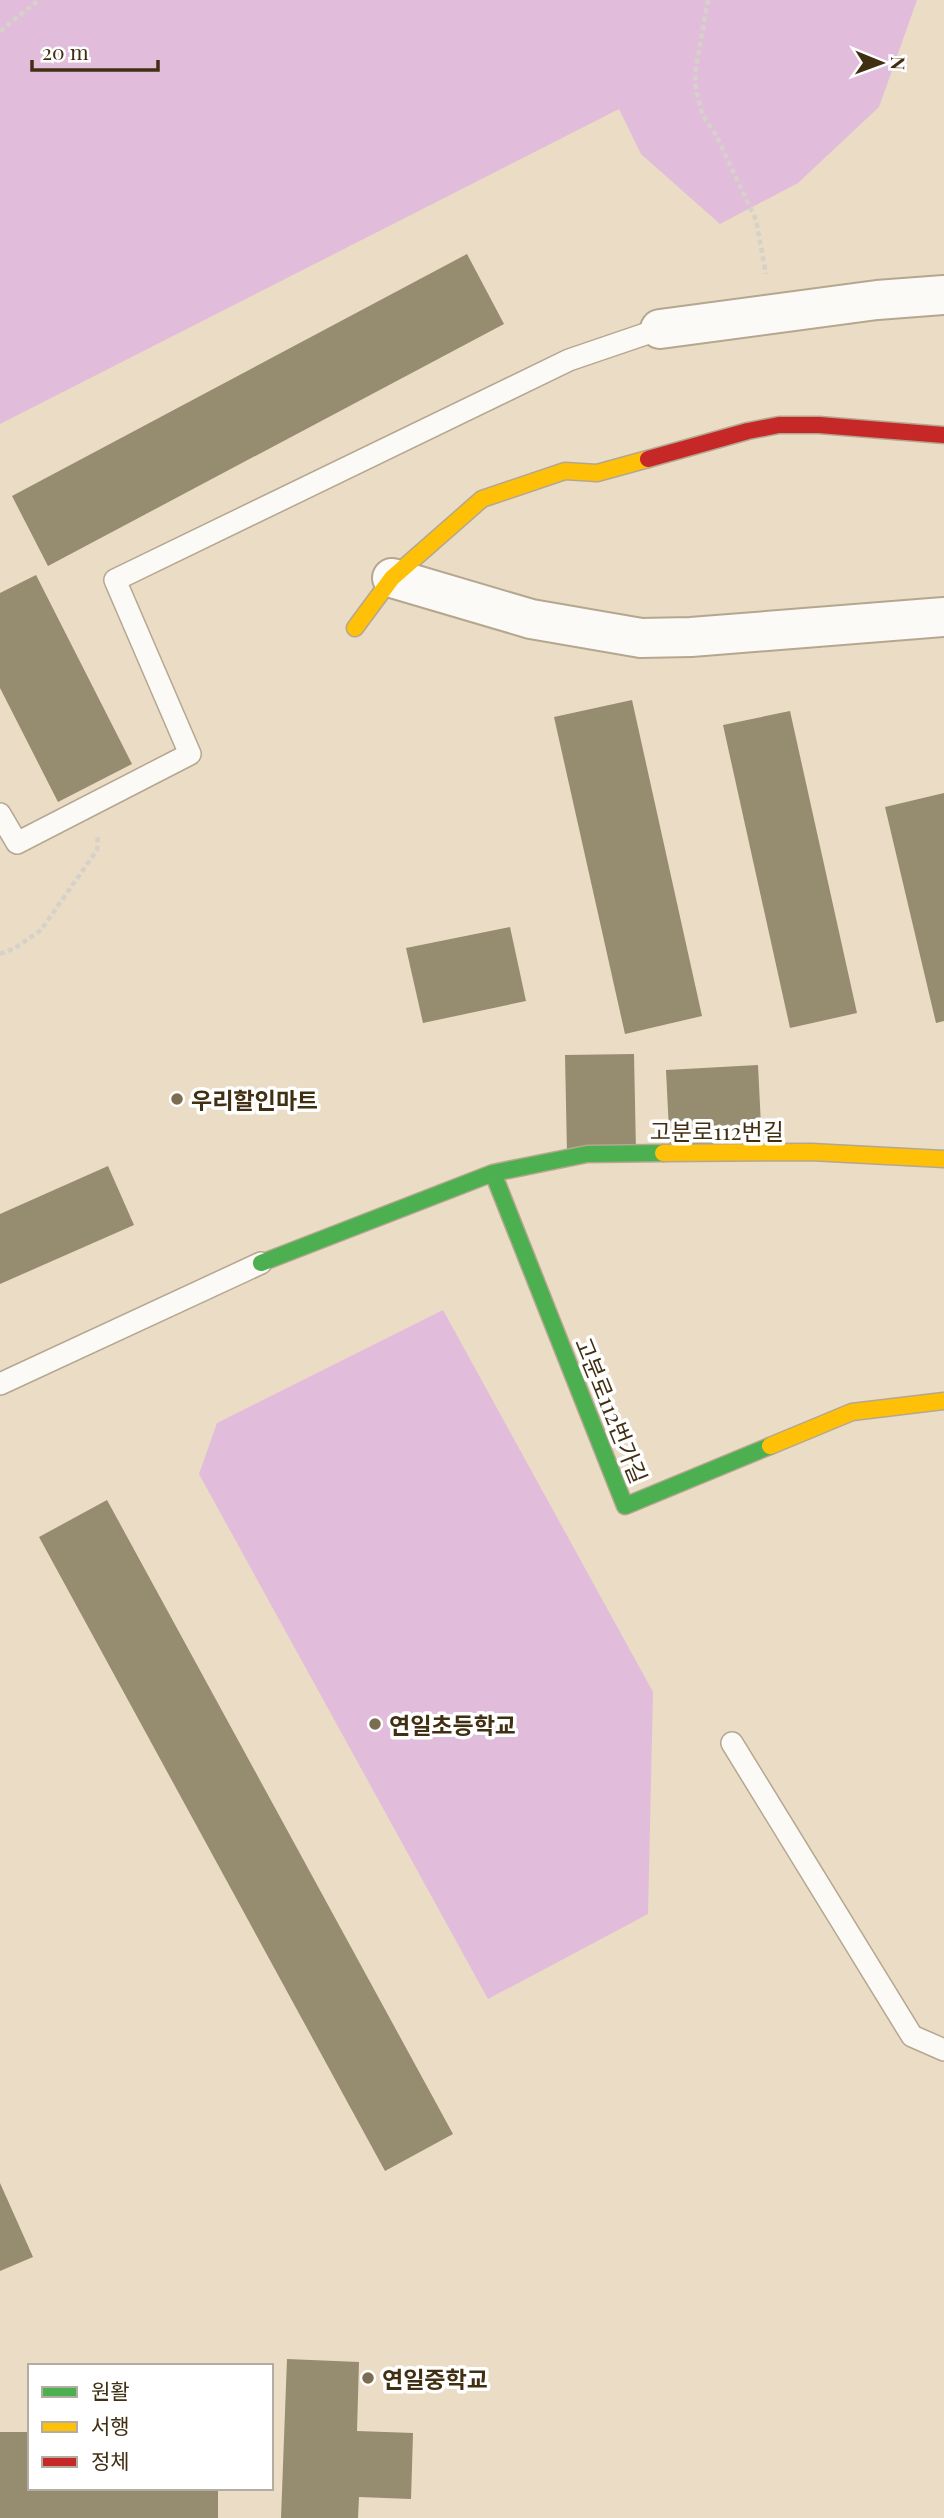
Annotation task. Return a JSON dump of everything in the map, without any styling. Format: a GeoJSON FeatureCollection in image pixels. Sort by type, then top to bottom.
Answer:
{"type":"FeatureCollection","features":[{"type":"Feature","properties":{"kind":"street"},"geometry":{"type":"LineString","coordinates":[[660,329],[877,300],[944,295]]}},
{"type":"Feature","properties":{"kind":"street"},"geometry":{"type":"LineString","coordinates":[[355,628],[392,578],[482,499],[565,471],[597,474],[748,431],[779,425],[819,425],[944,435]]}},
{"type":"Feature","properties":{"kind":"street"},"geometry":{"type":"LineString","coordinates":[[392,578],[531,619],[641,638],[691,637],[944,617]]}},
{"type":"Feature","properties":{"kind":"street","name":"고분로112번길"},"geometry":{"type":"LineString","coordinates":[[261,1263],[493,1173],[587,1154],[811,1152],[944,1159]]}},
{"type":"Feature","properties":{"kind":"street","name":"고분로112번가길"},"geometry":{"type":"LineString","coordinates":[[493,1173],[625,1506],[852,1412],[944,1401]]}},
{"type":"Feature","properties":{"kind":"lane"},"geometry":{"type":"LineString","coordinates":[[0,814],[17,843],[190,754],[116,580],[569,360],[660,329]]}},
{"type":"Feature","properties":{"kind":"lane"},"geometry":{"type":"LineString","coordinates":[[0,1384],[261,1263]]}},
{"type":"Feature","properties":{"kind":"lane"},"geometry":{"type":"LineString","coordinates":[[732,1743],[912,2036],[944,2050]]}},
{"type":"Feature","properties":{"kind":"path"},"geometry":{"type":"LineString","coordinates":[[0,31],[39,0]]}},
{"type":"Feature","properties":{"kind":"path"},"geometry":{"type":"LineString","coordinates":[[708,0],[695,73],[696,90],[703,116],[716,135],[755,220],[770,292],[771,314]]}},
{"type":"Feature","properties":{"kind":"path"},"geometry":{"type":"LineString","coordinates":[[0,954],[15,948],[41,930],[97,850],[100,800]]}},
{"type":"Feature","properties":{"kind":"shaded area"},"geometry":{"type":"Polygon","coordinates":[[[0,0],[917,0],[879,107],[798,183],[720,224],[641,154],[619,109],[0,424],[0,0]]]}},
{"type":"Feature","properties":{"kind":"shaded area"},"geometry":{"type":"Polygon","coordinates":[[[443,1310],[653,1692],[648,1914],[488,1999],[199,1474],[217,1423],[443,1310]]]}},
{"type":"Feature","properties":{"kind":"building"},"geometry":{"type":"Polygon","coordinates":[[[467,254],[504,324],[48,566],[12,496],[467,254]]]}},
{"type":"Feature","properties":{"kind":"building"},"geometry":{"type":"Polygon","coordinates":[[[36,575],[132,764],[58,802],[0,688],[0,593],[36,575]]]}},
{"type":"Feature","properties":{"kind":"building"},"geometry":{"type":"Polygon","coordinates":[[[632,700],[702,1016],[625,1034],[554,717],[632,700]]]}},
{"type":"Feature","properties":{"kind":"building"},"geometry":{"type":"Polygon","coordinates":[[[790,711],[857,1013],[790,1028],[723,725],[790,711]]]}},
{"type":"Feature","properties":{"kind":"building"},"geometry":{"type":"Polygon","coordinates":[[[944,793],[944,1021],[936,1023],[885,807],[944,793]]]}},
{"type":"Feature","properties":{"kind":"building"},"geometry":{"type":"Polygon","coordinates":[[[510,927],[526,1001],[423,1023],[406,948],[510,927]]]}},
{"type":"Feature","properties":{"kind":"building"},"geometry":{"type":"Polygon","coordinates":[[[634,1054],[636,1152],[567,1153],[565,1055],[634,1054]]]}},
{"type":"Feature","properties":{"kind":"building"},"geometry":{"type":"Polygon","coordinates":[[[758,1065],[762,1146],[670,1152],[666,1070],[758,1065]]]}},
{"type":"Feature","properties":{"kind":"building"},"geometry":{"type":"Polygon","coordinates":[[[108,1166],[134,1225],[0,1284],[0,1214],[108,1166]]]}},
{"type":"Feature","properties":{"kind":"building"},"geometry":{"type":"Polygon","coordinates":[[[107,1500],[453,2134],[385,2171],[39,1537],[107,1500]]]}},
{"type":"Feature","properties":{"kind":"building"},"geometry":{"type":"Polygon","coordinates":[[[0,2183],[33,2257],[0,2271],[0,2183]]]}},
{"type":"Feature","properties":{"kind":"building"},"geometry":{"type":"Polygon","coordinates":[[[287,2359],[359,2362],[357,2431],[413,2433],[411,2499],[359,2497],[358,2518],[281,2518],[287,2359]]]}},
{"type":"Feature","properties":{"kind":"building"},"geometry":{"type":"Polygon","coordinates":[[[0,2432],[28,2432],[28,2490],[218,2490],[218,2518],[0,2518],[0,2432]]]}},
{"type":"Feature","properties":{"kind":"traffic: fast"},"geometry":{"type":"LineString","coordinates":[[261,1263],[493,1173],[587,1154],[663,1153]]}},
{"type":"Feature","properties":{"kind":"traffic: fast"},"geometry":{"type":"LineString","coordinates":[[493,1173],[625,1506],[770,1446]]}},
{"type":"Feature","properties":{"kind":"traffic: slow"},"geometry":{"type":"LineString","coordinates":[[355,628],[392,578],[482,499],[565,471],[597,473],[648,459]]}},
{"type":"Feature","properties":{"kind":"traffic: slow"},"geometry":{"type":"LineString","coordinates":[[663,1153],[811,1152],[944,1159]]}},
{"type":"Feature","properties":{"kind":"traffic: slow"},"geometry":{"type":"LineString","coordinates":[[770,1446],[852,1412],[944,1401]]}},
{"type":"Feature","properties":{"kind":"traffic: jam"},"geometry":{"type":"LineString","coordinates":[[648,459],[779,425],[819,425],[944,435]]}},
{"type":"Feature","properties":{"kind":"place","name":"우리할인마트"},"geometry":{"type":"Point","coordinates":[177,1099]}},
{"type":"Feature","properties":{"kind":"place","name":"연일초등학교"},"geometry":{"type":"Point","coordinates":[375,1724]}},
{"type":"Feature","properties":{"kind":"place","name":"연일중학교"},"geometry":{"type":"Point","coordinates":[368,2378]}}]}
